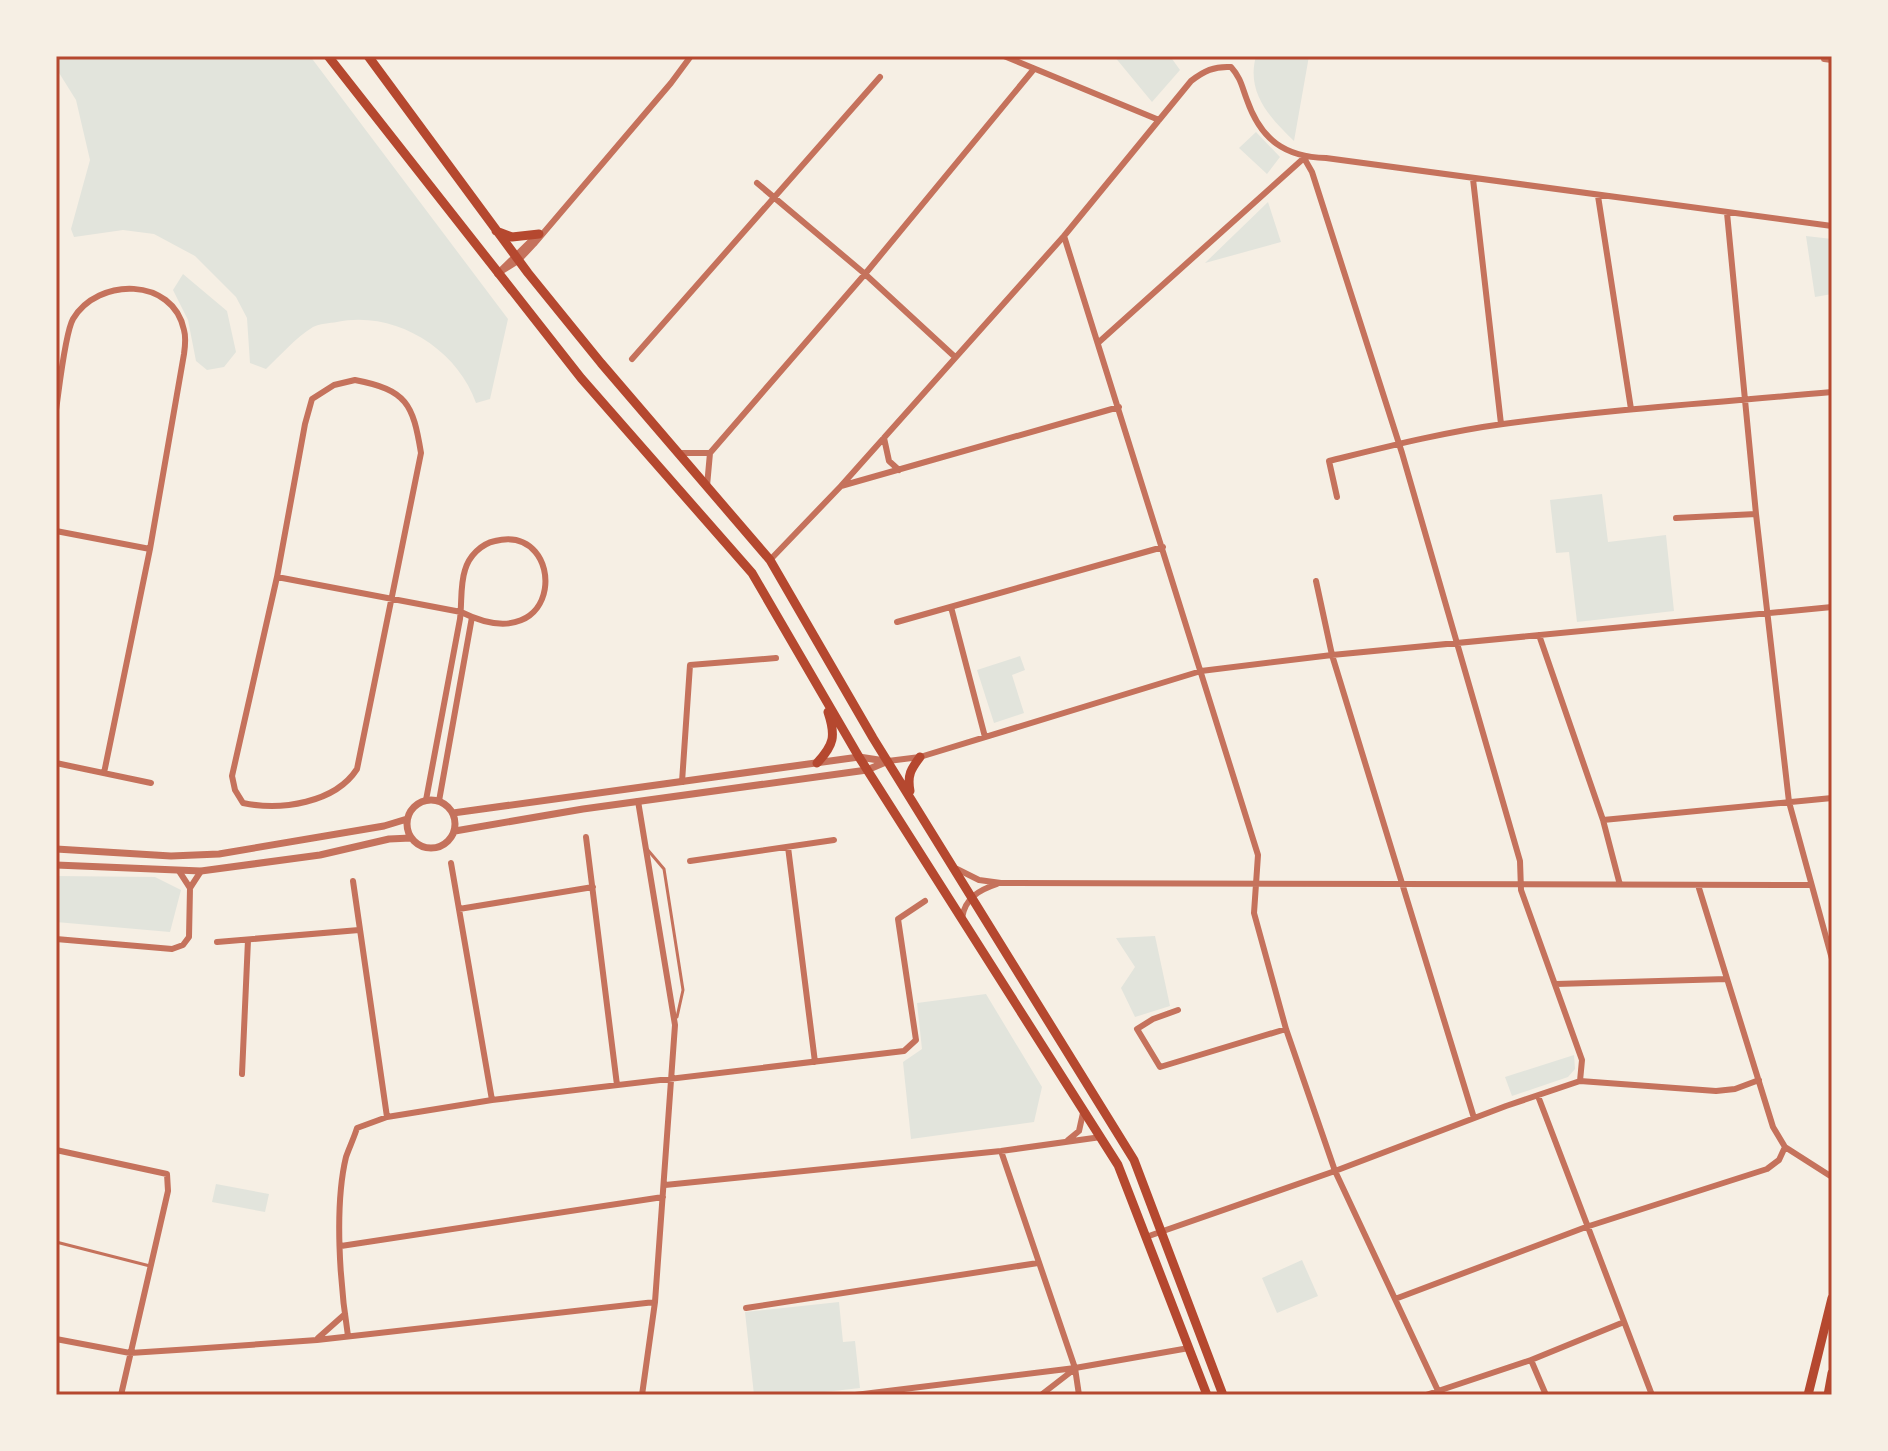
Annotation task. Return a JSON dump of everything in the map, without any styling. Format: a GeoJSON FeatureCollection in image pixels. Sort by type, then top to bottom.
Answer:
{"type":"FeatureCollection","features":[{"type":"Feature","properties":{"kind":"main road"},"geometry":{"type":"LineString","coordinates":[[328,56],[581,378],[752,573],[867,770],[1118,1165],[1207,1395]]}},
{"type":"Feature","properties":{"kind":"main road"},"geometry":{"type":"LineString","coordinates":[[368,56],[516,258],[601,363],[770,560],[911,799],[1134,1160],[1223,1395]]}},
{"type":"Feature","properties":{"kind":"main road"},"geometry":{"type":"LineString","coordinates":[[495,230],[512,237],[541,232]]}},
{"type":"Feature","properties":{"kind":"main road"},"geometry":{"type":"LineString","coordinates":[[817,763],[830,749],[833,732],[823,694]]}},
{"type":"Feature","properties":{"kind":"main road"},"geometry":{"type":"LineString","coordinates":[[911,799],[908,778],[910,769],[920,757]]}},
{"type":"Feature","properties":{"kind":"main road"},"geometry":{"type":"LineString","coordinates":[[1808,1395],[1832,1298]]}},
{"type":"Feature","properties":{"kind":"main road"},"geometry":{"type":"LineString","coordinates":[[1828,1395],[1832,1373]]}},
{"type":"Feature","properties":{"kind":"street"},"geometry":{"type":"LineString","coordinates":[[497,274],[541,232],[691,56]]}},
{"type":"Feature","properties":{"kind":"street"},"geometry":{"type":"LineString","coordinates":[[1004,56],[1159,120]]}},
{"type":"Feature","properties":{"kind":"street"},"geometry":{"type":"LineString","coordinates":[[770,560],[841,486],[1064,236],[1191,81],[1206,70],[1219,66],[1231,67],[1240,77],[1253,116],[1266,135],[1284,151],[1304,158],[1832,226]]}},
{"type":"Feature","properties":{"kind":"street"},"geometry":{"type":"LineString","coordinates":[[707,486],[710,453],[865,274],[1034,69]]}},
{"type":"Feature","properties":{"kind":"street"},"geometry":{"type":"LineString","coordinates":[[632,359],[880,77]]}},
{"type":"Feature","properties":{"kind":"street"},"geometry":{"type":"LineString","coordinates":[[1099,342],[1304,158]]}},
{"type":"Feature","properties":{"kind":"street"},"geometry":{"type":"LineString","coordinates":[[1304,158],[1312,172],[1399,444],[1520,861],[1520,885],[1582,1060],[1580,1081]]}},
{"type":"Feature","properties":{"kind":"street"},"geometry":{"type":"LineString","coordinates":[[1473,179],[1501,424]]}},
{"type":"Feature","properties":{"kind":"street"},"geometry":{"type":"LineString","coordinates":[[757,183],[865,274],[955,357]]}},
{"type":"Feature","properties":{"kind":"street"},"geometry":{"type":"LineString","coordinates":[[1598,196],[1631,409]]}},
{"type":"Feature","properties":{"kind":"street"},"geometry":{"type":"LineString","coordinates":[[1727,213],[1756,514],[1789,802],[1832,959]]}},
{"type":"Feature","properties":{"kind":"street"},"geometry":{"type":"LineString","coordinates":[[1064,236],[1258,855],[1254,913],[1286,1029],[1335,1171],[1440,1393]]}},
{"type":"Feature","properties":{"kind":"street"},"geometry":{"type":"LineString","coordinates":[[56,410],[71,322],[82,308],[102,293],[125,287],[155,293],[171,306],[185,331],[184,354],[150,549],[104,773]]}},
{"type":"Feature","properties":{"kind":"street"},"geometry":{"type":"LineString","coordinates":[[355,380],[381,385],[399,395],[410,409],[421,453],[392,598],[357,769],[349,780],[322,796],[286,806],[243,803],[235,790],[232,776],[277,577],[305,424],[312,399],[334,385],[355,380]]}},
{"type":"Feature","properties":{"kind":"street"},"geometry":{"type":"LineString","coordinates":[[1337,497],[1329,461],[1399,444],[1501,424],[1631,409],[1832,392]]}},
{"type":"Feature","properties":{"kind":"street"},"geometry":{"type":"LineString","coordinates":[[841,486],[1119,407]]}},
{"type":"Feature","properties":{"kind":"street"},"geometry":{"type":"LineString","coordinates":[[884,438],[889,461],[899,470]]}},
{"type":"Feature","properties":{"kind":"street"},"geometry":{"type":"LineString","coordinates":[[679,453],[710,453]]}},
{"type":"Feature","properties":{"kind":"street"},"geometry":{"type":"LineString","coordinates":[[1676,518],[1756,514]]}},
{"type":"Feature","properties":{"kind":"street"},"geometry":{"type":"LineString","coordinates":[[56,531],[150,549]]}},
{"type":"Feature","properties":{"kind":"street"},"geometry":{"type":"LineString","coordinates":[[277,577],[461,612],[500,623],[513,623],[536,610],[547,587],[546,571],[534,551],[522,543],[495,541],[472,555],[466,567],[461,612],[426,800]]}},
{"type":"Feature","properties":{"kind":"street"},"geometry":{"type":"LineString","coordinates":[[897,622],[1163,547]]}},
{"type":"Feature","properties":{"kind":"street"},"geometry":{"type":"LineString","coordinates":[[1316,581],[1332,655],[1474,1118]]}},
{"type":"Feature","properties":{"kind":"street"},"geometry":{"type":"LineString","coordinates":[[951,607],[985,737]]}},
{"type":"Feature","properties":{"kind":"street"},"geometry":{"type":"LineString","coordinates":[[453,813],[859,757],[888,761],[920,757],[1201,671],[1332,655],[1832,607]]}},
{"type":"Feature","properties":{"kind":"street"},"geometry":{"type":"LineString","coordinates":[[439,801],[472,617]]}},
{"type":"Feature","properties":{"kind":"street"},"geometry":{"type":"LineString","coordinates":[[1539,635],[1603,820],[1620,885]]}},
{"type":"Feature","properties":{"kind":"street"},"geometry":{"type":"LineString","coordinates":[[682,782],[690,665],[776,658]]}},
{"type":"Feature","properties":{"kind":"street"},"geometry":{"type":"LineString","coordinates":[[455,831],[638,801],[867,770],[888,761]]}},
{"type":"Feature","properties":{"kind":"street"},"geometry":{"type":"LineString","coordinates":[[56,763],[151,783]]}},
{"type":"Feature","properties":{"kind":"street"},"geometry":{"type":"LineString","coordinates":[[1603,820],[1832,798]]}},
{"type":"Feature","properties":{"kind":"street"},"geometry":{"type":"LineString","coordinates":[[56,865],[201,871],[320,855],[389,839],[411,838],[423,847],[437,848],[449,841],[455,831],[453,813],[439,801],[426,800],[414,807],[407,819],[411,838]]}},
{"type":"Feature","properties":{"kind":"street"},"geometry":{"type":"LineString","coordinates":[[638,801],[642,843],[675,1025],[655,1302],[642,1395]]}},
{"type":"Feature","properties":{"kind":"street"},"geometry":{"type":"LineString","coordinates":[[56,849],[171,856],[219,854],[384,826],[407,819]]}},
{"type":"Feature","properties":{"kind":"street"},"geometry":{"type":"LineString","coordinates":[[586,837],[617,1085]]}},
{"type":"Feature","properties":{"kind":"street"},"geometry":{"type":"LineString","coordinates":[[690,861],[834,840]]}},
{"type":"Feature","properties":{"kind":"street"},"geometry":{"type":"LineString","coordinates":[[788,847],[815,1062]]}},
{"type":"Feature","properties":{"kind":"street"},"geometry":{"type":"LineString","coordinates":[[451,863],[492,1100]]}},
{"type":"Feature","properties":{"kind":"street"},"geometry":{"type":"LineString","coordinates":[[957,869],[979,880],[1001,883],[1810,885]]}},
{"type":"Feature","properties":{"kind":"street"},"geometry":{"type":"LineString","coordinates":[[179,871],[190,888]]}},
{"type":"Feature","properties":{"kind":"street"},"geometry":{"type":"LineString","coordinates":[[56,939],[172,949],[183,945],[189,937],[190,888],[201,871]]}},
{"type":"Feature","properties":{"kind":"street"},"geometry":{"type":"LineString","coordinates":[[353,881],[387,1117]]}},
{"type":"Feature","properties":{"kind":"street"},"geometry":{"type":"LineString","coordinates":[[962,918],[964,907],[973,896],[1001,883]]}},
{"type":"Feature","properties":{"kind":"street"},"geometry":{"type":"LineString","coordinates":[[1698,885],[1773,1127],[1785,1147],[1832,1177]]}},
{"type":"Feature","properties":{"kind":"street"},"geometry":{"type":"LineString","coordinates":[[459,909],[593,887]]}},
{"type":"Feature","properties":{"kind":"street"},"geometry":{"type":"LineString","coordinates":[[348,1336],[341,1246],[342,1194],[346,1157],[357,1128],[387,1117],[492,1100],[904,1051],[916,1040],[898,919],[925,901]]}},
{"type":"Feature","properties":{"kind":"street"},"geometry":{"type":"LineString","coordinates":[[217,942],[359,930]]}},
{"type":"Feature","properties":{"kind":"street"},"geometry":{"type":"LineString","coordinates":[[340,931],[350,934],[361,947]]}},
{"type":"Feature","properties":{"kind":"street"},"geometry":{"type":"LineString","coordinates":[[242,1074],[248,940]]}},
{"type":"Feature","properties":{"kind":"street"},"geometry":{"type":"LineString","coordinates":[[1556,984],[1727,979]]}},
{"type":"Feature","properties":{"kind":"street"},"geometry":{"type":"LineString","coordinates":[[1178,1010],[1137,1029],[1160,1067],[1286,1029]]}},
{"type":"Feature","properties":{"kind":"street"},"geometry":{"type":"LineString","coordinates":[[1146,1237],[1580,1081],[1716,1091],[1735,1089],[1759,1080]]}},
{"type":"Feature","properties":{"kind":"street"},"geometry":{"type":"LineString","coordinates":[[1538,1096],[1652,1395]]}},
{"type":"Feature","properties":{"kind":"street"},"geometry":{"type":"LineString","coordinates":[[1068,1140],[1079,1131],[1083,1119],[1082,1107]]}},
{"type":"Feature","properties":{"kind":"street"},"geometry":{"type":"LineString","coordinates":[[665,1185],[1001,1151],[1101,1137]]}},
{"type":"Feature","properties":{"kind":"street"},"geometry":{"type":"LineString","coordinates":[[1395,1299],[1586,1227],[1767,1169],[1779,1160],[1785,1147]]}},
{"type":"Feature","properties":{"kind":"street"},"geometry":{"type":"LineString","coordinates":[[56,1150],[167,1174],[168,1191],[121,1395]]}},
{"type":"Feature","properties":{"kind":"street"},"geometry":{"type":"LineString","coordinates":[[1001,1151],[1075,1368],[1079,1395]]}},
{"type":"Feature","properties":{"kind":"street"},"geometry":{"type":"LineString","coordinates":[[341,1246],[663,1197]]}},
{"type":"Feature","properties":{"kind":"street"},"geometry":{"type":"LineString","coordinates":[[746,1308],[1038,1263]]}},
{"type":"Feature","properties":{"kind":"street"},"geometry":{"type":"LineString","coordinates":[[56,1339],[130,1353],[317,1340],[655,1302]]}},
{"type":"Feature","properties":{"kind":"street"},"geometry":{"type":"LineString","coordinates":[[317,1340],[345,1314]]}},
{"type":"Feature","properties":{"kind":"street"},"geometry":{"type":"LineString","coordinates":[[1426,1395],[1440,1393],[1531,1360],[1624,1322]]}},
{"type":"Feature","properties":{"kind":"street"},"geometry":{"type":"LineString","coordinates":[[855,1395],[1075,1368],[1189,1348]]}},
{"type":"Feature","properties":{"kind":"street"},"geometry":{"type":"LineString","coordinates":[[1531,1360],[1546,1395]]}},
{"type":"Feature","properties":{"kind":"street"},"geometry":{"type":"LineString","coordinates":[[1041,1395],[1075,1368]]}},
{"type":"Feature","properties":{"kind":"lane"},"geometry":{"type":"LineString","coordinates":[[642,843],[664,869],[683,990],[675,1025]]}},
{"type":"Feature","properties":{"kind":"lane"},"geometry":{"type":"LineString","coordinates":[[56,1242],[150,1266]]}},
{"type":"Feature","properties":{"kind":"shaded area"},"geometry":{"type":"Polygon","coordinates":[[[56,56],[310,56],[508,319],[490,399],[476,403],[467,383],[439,350],[421,337],[380,322],[359,320],[315,326],[294,341],[266,369],[250,363],[247,318],[236,297],[195,256],[154,234],[123,230],[74,237],[71,229],[90,160],[76,100],[56,68],[56,56]]]}},
{"type":"Feature","properties":{"kind":"shaded area"},"geometry":{"type":"Polygon","coordinates":[[[1114,56],[1170,56],[1180,70],[1152,102],[1114,56]]]}},
{"type":"Feature","properties":{"kind":"shaded area"},"geometry":{"type":"Polygon","coordinates":[[[1256,56],[1309,56],[1294,141],[1268,113],[1257,92],[1254,81],[1256,56]]]}},
{"type":"Feature","properties":{"kind":"shaded area"},"geometry":{"type":"Polygon","coordinates":[[[1256,132],[1280,157],[1267,174],[1239,148],[1256,132]]]}},
{"type":"Feature","properties":{"kind":"shaded area"},"geometry":{"type":"Polygon","coordinates":[[[1268,202],[1281,242],[1205,263],[1268,202]]]}},
{"type":"Feature","properties":{"kind":"shaded area"},"geometry":{"type":"Polygon","coordinates":[[[1806,236],[1832,239],[1832,294],[1815,297],[1806,236]]]}},
{"type":"Feature","properties":{"kind":"shaded area"},"geometry":{"type":"Polygon","coordinates":[[[183,274],[227,311],[236,352],[224,367],[207,370],[196,361],[188,320],[173,290],[183,274]]]}},
{"type":"Feature","properties":{"kind":"shaded area"},"geometry":{"type":"Polygon","coordinates":[[[1602,494],[1608,542],[1666,535],[1674,611],[1577,622],[1569,552],[1556,553],[1550,500],[1602,494]]]}},
{"type":"Feature","properties":{"kind":"shaded area"},"geometry":{"type":"Polygon","coordinates":[[[1020,656],[1025,670],[1012,675],[1024,713],[994,723],[977,670],[1020,656]]]}},
{"type":"Feature","properties":{"kind":"shaded area"},"geometry":{"type":"Polygon","coordinates":[[[56,876],[155,877],[181,890],[170,932],[56,922],[56,876]]]}},
{"type":"Feature","properties":{"kind":"shaded area"},"geometry":{"type":"Polygon","coordinates":[[[1155,936],[1170,1006],[1135,1017],[1121,988],[1135,967],[1116,938],[1155,936]]]}},
{"type":"Feature","properties":{"kind":"shaded area"},"geometry":{"type":"Polygon","coordinates":[[[986,994],[1042,1087],[1034,1122],[911,1139],[903,1062],[922,1049],[917,1003],[986,994]]]}},
{"type":"Feature","properties":{"kind":"shaded area"},"geometry":{"type":"Polygon","coordinates":[[[1574,1055],[1575,1069],[1568,1077],[1512,1096],[1505,1077],[1574,1055]]]}},
{"type":"Feature","properties":{"kind":"shaded area"},"geometry":{"type":"Polygon","coordinates":[[[216,1184],[269,1194],[265,1212],[212,1202],[216,1184]]]}},
{"type":"Feature","properties":{"kind":"shaded area"},"geometry":{"type":"Polygon","coordinates":[[[1302,1260],[1318,1296],[1277,1313],[1262,1278],[1302,1260]]]}},
{"type":"Feature","properties":{"kind":"shaded area"},"geometry":{"type":"Polygon","coordinates":[[[839,1302],[843,1342],[855,1341],[860,1388],[799,1395],[754,1395],[745,1312],[839,1302]]]}}]}
